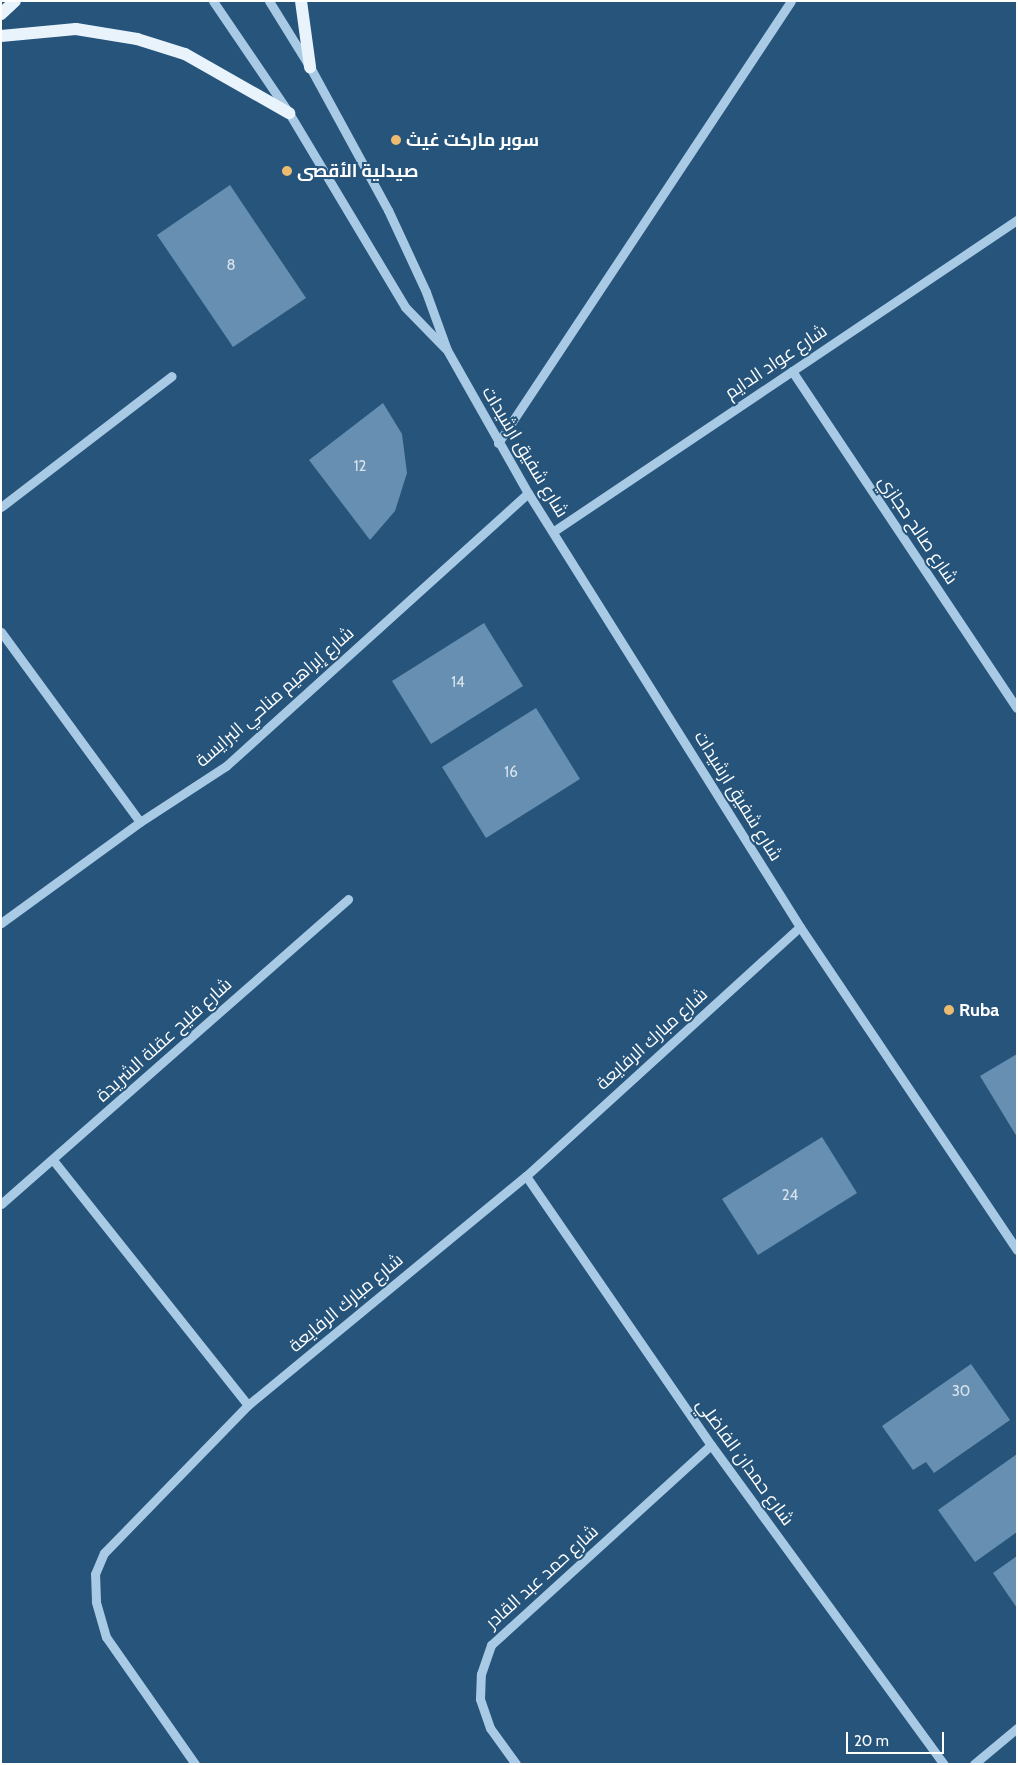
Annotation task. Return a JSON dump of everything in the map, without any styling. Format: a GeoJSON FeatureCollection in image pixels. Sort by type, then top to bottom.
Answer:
{"type":"FeatureCollection","features":[{"type":"Feature","properties":{"kind":"main road"},"geometry":{"type":"LineString","coordinates":[[1,14],[15,1]]}},
{"type":"Feature","properties":{"kind":"main road"},"geometry":{"type":"LineString","coordinates":[[300,1],[310,67]]}},
{"type":"Feature","properties":{"kind":"main road"},"geometry":{"type":"LineString","coordinates":[[1,36],[76,29],[146,41],[185,54],[289,113]]}},
{"type":"Feature","properties":{"kind":"street","name":"شارع شفيق ارشيدات"},"geometry":{"type":"LineString","coordinates":[[213,1],[289,113],[405,307],[447,350]]}},
{"type":"Feature","properties":{"kind":"street","name":"شارع شفيق ارشيدات"},"geometry":{"type":"LineString","coordinates":[[269,1],[310,67],[388,210],[426,292],[447,350],[528,493],[554,531],[800,928],[1017,1250]]}},
{"type":"Feature","properties":{"kind":"street"},"geometry":{"type":"LineString","coordinates":[[498,442],[791,1]]}},
{"type":"Feature","properties":{"kind":"street","name":"شارع عواد الدايم"},"geometry":{"type":"LineString","coordinates":[[554,531],[1017,220]]}},
{"type":"Feature","properties":{"kind":"street","name":"شارع صالح حجازي"},"geometry":{"type":"LineString","coordinates":[[792,371],[1017,708]]}},
{"type":"Feature","properties":{"kind":"street"},"geometry":{"type":"LineString","coordinates":[[1,507],[172,376]]}},
{"type":"Feature","properties":{"kind":"street","name":"شارع إبراهيم مناحي البرايسة"},"geometry":{"type":"LineString","coordinates":[[1,923],[140,822],[226,766],[528,493]]}},
{"type":"Feature","properties":{"kind":"street"},"geometry":{"type":"LineString","coordinates":[[1,632],[140,822]]}},
{"type":"Feature","properties":{"kind":"street","name":"شارع فليح عقلة الشريدة"},"geometry":{"type":"LineString","coordinates":[[1,1204],[348,899]]}},
{"type":"Feature","properties":{"kind":"street","name":"شارع مبارك الرفايعة"},"geometry":{"type":"LineString","coordinates":[[195,1764],[106,1637],[96,1601],[95,1574],[104,1553],[248,1405],[526,1176],[800,928]]}},
{"type":"Feature","properties":{"kind":"street"},"geometry":{"type":"LineString","coordinates":[[53,1160],[248,1405]]}},
{"type":"Feature","properties":{"kind":"street","name":"شارع حمدان الفاضلي"},"geometry":{"type":"LineString","coordinates":[[526,1176],[712,1445],[944,1764]]}},
{"type":"Feature","properties":{"kind":"street","name":"شارع حمد عبد القادر"},"geometry":{"type":"LineString","coordinates":[[516,1764],[490,1728],[480,1700],[481,1674],[491,1645],[712,1445]]}},
{"type":"Feature","properties":{"kind":"street"},"geometry":{"type":"LineString","coordinates":[[974,1764],[1017,1728]]}},
{"type":"Feature","properties":{"kind":"building"},"geometry":{"type":"Polygon","coordinates":[[[230,185],[306,298],[233,347],[157,235],[230,185]]]}},
{"type":"Feature","properties":{"kind":"building"},"geometry":{"type":"Polygon","coordinates":[[[383,403],[402,434],[407,473],[395,511],[370,540],[309,460],[383,403]]]}},
{"type":"Feature","properties":{"kind":"building"},"geometry":{"type":"Polygon","coordinates":[[[484,623],[523,686],[431,744],[392,681],[484,623]]]}},
{"type":"Feature","properties":{"kind":"building"},"geometry":{"type":"Polygon","coordinates":[[[536,708],[580,779],[486,838],[442,767],[536,708]]]}},
{"type":"Feature","properties":{"kind":"building"},"geometry":{"type":"Polygon","coordinates":[[[1017,1054],[1017,1137],[980,1076],[1017,1054]]]}},
{"type":"Feature","properties":{"kind":"building"},"geometry":{"type":"Polygon","coordinates":[[[822,1137],[857,1193],[758,1255],[722,1199],[822,1137]]]}},
{"type":"Feature","properties":{"kind":"building"},"geometry":{"type":"Polygon","coordinates":[[[971,1364],[1010,1420],[934,1473],[926,1462],[913,1470],[882,1426],[971,1364]]]}},
{"type":"Feature","properties":{"kind":"building"},"geometry":{"type":"Polygon","coordinates":[[[1017,1454],[1017,1532],[975,1562],[938,1510],[1017,1454]]]}},
{"type":"Feature","properties":{"kind":"building"},"geometry":{"type":"Polygon","coordinates":[[[1017,1556],[1017,1608],[993,1573],[1017,1556]]]}},
{"type":"Feature","properties":{"kind":"place","name":"سوبر ماركت غيث"},"geometry":{"type":"Point","coordinates":[396,140]}},
{"type":"Feature","properties":{"kind":"place","name":"صيدلية الأقصى"},"geometry":{"type":"Point","coordinates":[287,171]}},
{"type":"Feature","properties":{"kind":"place","name":"Ruba"},"geometry":{"type":"Point","coordinates":[949,1010]}}]}
